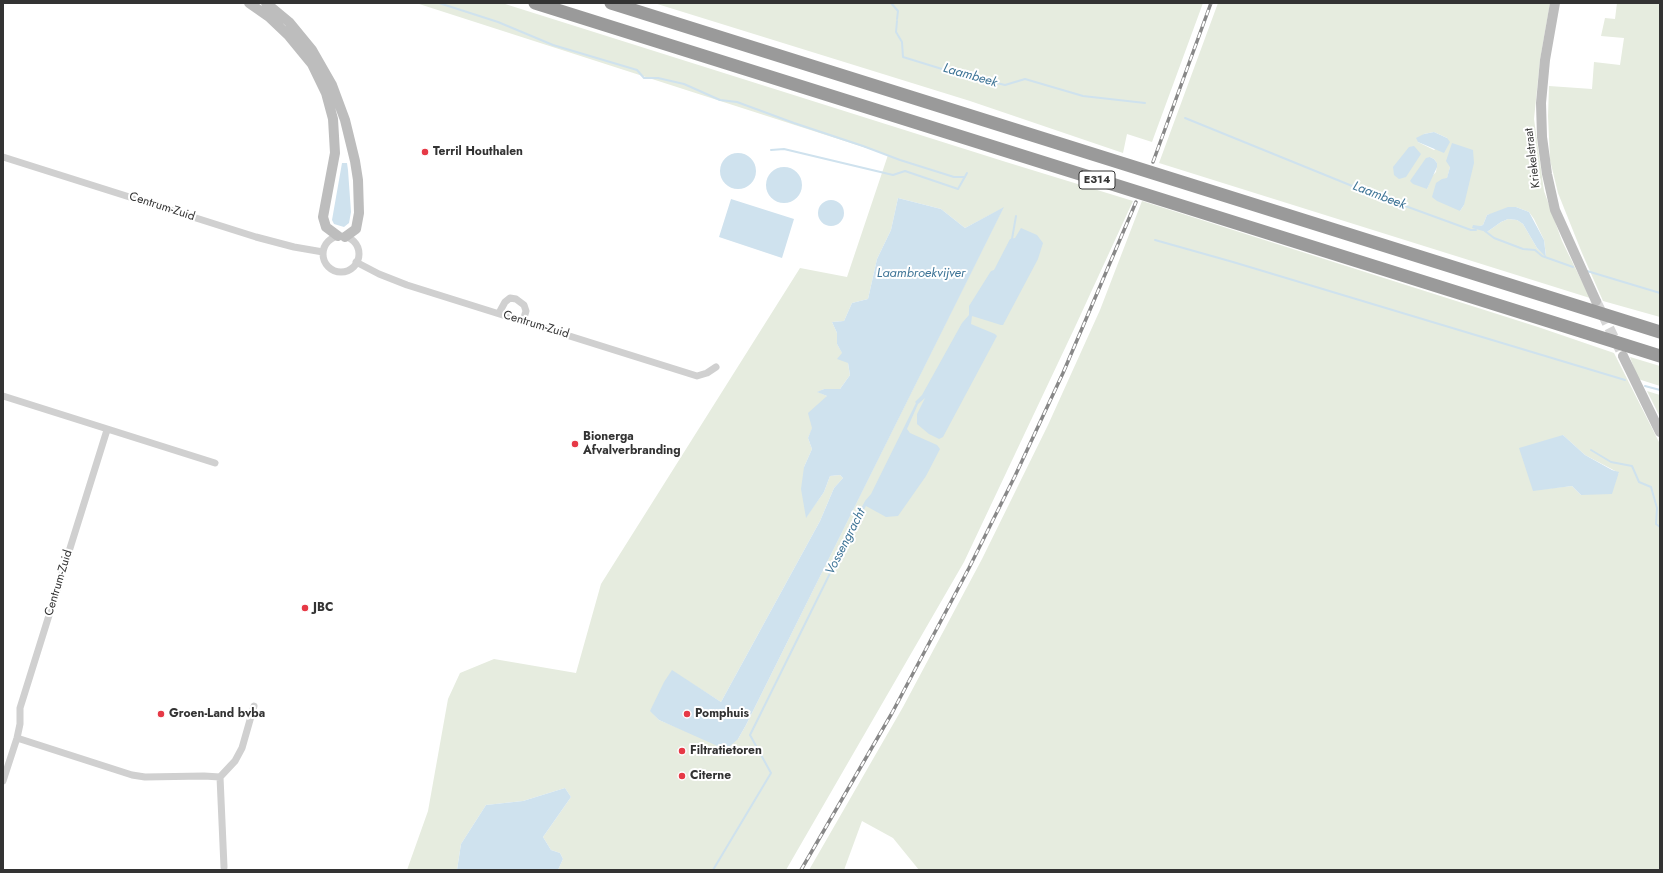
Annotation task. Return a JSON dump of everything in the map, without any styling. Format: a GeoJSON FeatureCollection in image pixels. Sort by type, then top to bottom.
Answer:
{"type":"FeatureCollection","features":[{"type":"Feature","properties":{"kind":"highway","name":"E314"},"geometry":{"type":"LineString","coordinates":[[535,3],[1660,356]]}},
{"type":"Feature","properties":{"kind":"highway","name":"E314"},"geometry":{"type":"LineString","coordinates":[[611,3],[1660,332]]}},
{"type":"Feature","properties":{"kind":"street"},"geometry":{"type":"LineString","coordinates":[[249,3],[269,17],[289,36],[312,64],[326,94],[333,118],[335,153],[323,217],[326,227],[342,237],[352,240],[357,248],[358,257],[356,262],[346,271],[336,271],[331,269],[324,262],[323,252],[327,242],[342,237],[356,230],[359,213],[358,180],[345,120],[332,85],[312,50],[289,22],[266,3]]}},
{"type":"Feature","properties":{"kind":"street","name":"Kriekelstraat"},"geometry":{"type":"LineString","coordinates":[[1555,3],[1545,60],[1541,103],[1542,137],[1547,174],[1555,210],[1596,300]]}},
{"type":"Feature","properties":{"kind":"street","name":"Centrum-Zuid"},"geometry":{"type":"LineString","coordinates":[[3,157],[262,239],[294,248],[323,252]]}},
{"type":"Feature","properties":{"kind":"street","name":"Centrum-Zuid"},"geometry":{"type":"LineString","coordinates":[[356,262],[379,274],[407,285],[697,376],[707,373],[716,367]]}},
{"type":"Feature","properties":{"kind":"street"},"geometry":{"type":"LineString","coordinates":[[500,313],[505,302],[510,298],[516,299],[524,305],[526,311],[523,321]]}},
{"type":"Feature","properties":{"kind":"street"},"geometry":{"type":"LineString","coordinates":[[1623,356],[1660,432]]}},
{"type":"Feature","properties":{"kind":"street"},"geometry":{"type":"LineString","coordinates":[[3,396],[215,463]]}},
{"type":"Feature","properties":{"kind":"street","name":"Centrum-Zuid"},"geometry":{"type":"LineString","coordinates":[[3,781],[17,738],[20,724],[20,708],[107,430]]}},
{"type":"Feature","properties":{"kind":"street"},"geometry":{"type":"LineString","coordinates":[[224,867],[220,778],[235,761],[242,748],[254,706]]}},
{"type":"Feature","properties":{"kind":"street"},"geometry":{"type":"LineString","coordinates":[[17,738],[132,775],[145,777],[204,776],[220,778]]}},
{"type":"Feature","properties":{"kind":"shaded area"},"geometry":{"type":"Polygon","coordinates":[[[416,3],[502,3],[1133,201],[964,562],[786,870],[558,870],[563,859],[560,853],[551,850],[543,837],[571,797],[565,788],[523,801],[486,805],[461,844],[457,870],[407,870],[428,811],[448,699],[460,673],[494,659],[576,673],[601,584],[800,268],[847,277],[888,155],[416,3]],[[898,198],[891,230],[877,259],[868,299],[852,303],[844,321],[832,322],[837,333],[837,344],[848,363],[850,375],[840,389],[824,389],[818,392],[827,396],[808,438],[812,449],[804,467],[806,517],[824,492],[830,476],[840,475],[843,478],[834,488],[820,521],[721,702],[672,671],[651,711],[659,720],[702,738],[738,739],[746,725],[1003,208],[965,228],[941,209],[898,198]]]}},
{"type":"Feature","properties":{"kind":"shaded area"},"geometry":{"type":"Polygon","coordinates":[[[654,3],[1203,3],[1152,142],[1127,134],[1123,153],[970,101],[654,3]]]}},
{"type":"Feature","properties":{"kind":"shaded area"},"geometry":{"type":"Polygon","coordinates":[[[1218,3],[1550,3],[1540,60],[1534,119],[1544,191],[1562,241],[1590,298],[1159,163],[1218,3]],[[1434,132],[1424,134],[1418,142],[1434,150],[1447,138],[1434,132]],[[1430,157],[1427,189],[1432,176],[1436,172],[1437,163],[1430,157]],[[1450,167],[1447,179],[1460,211],[1464,205],[1450,167]],[[1516,207],[1487,215],[1483,225],[1477,226],[1487,232],[1508,219],[1517,220],[1523,224],[1537,248],[1546,256],[1544,240],[1529,212],[1516,207]]]}},
{"type":"Feature","properties":{"kind":"shaded area"},"geometry":{"type":"Polygon","coordinates":[[[1617,3],[1660,3],[1660,317],[1603,301],[1558,193],[1550,160],[1548,116],[1549,86],[1592,89],[1594,62],[1620,65],[1624,38],[1601,36],[1605,18],[1615,19],[1617,3]]]}},
{"type":"Feature","properties":{"kind":"shaded area"},"geometry":{"type":"Polygon","coordinates":[[[1142,201],[1538,327],[1614,353],[1660,444],[1660,870],[919,870],[893,838],[862,821],[844,870],[809,870],[903,707],[982,559],[1048,425],[1100,310],[1142,201]],[[1563,435],[1533,490],[1572,486],[1581,495],[1619,473],[1585,455],[1563,435]]]}},
{"type":"Feature","properties":{"kind":"shaded area"},"geometry":{"type":"Polygon","coordinates":[[[1630,357],[1660,366],[1660,386],[1638,379],[1630,357]]]}},
{"type":"Feature","properties":{"kind":"shaded area"},"geometry":{"type":"Polygon","coordinates":[[[1647,391],[1660,395],[1660,417],[1647,391]]]}},
{"type":"Feature","properties":{"kind":"water"},"geometry":{"type":"Polygon","coordinates":[[[1434,132],[1447,138],[1450,142],[1444,153],[1418,142],[1416,138],[1424,134],[1434,132]]]}},
{"type":"Feature","properties":{"kind":"water"},"geometry":{"type":"Polygon","coordinates":[[[1452,143],[1473,150],[1474,163],[1464,205],[1460,211],[1437,201],[1432,197],[1436,183],[1447,178],[1450,167],[1446,161],[1452,143]]]}},
{"type":"Feature","properties":{"kind":"water"},"geometry":{"type":"Polygon","coordinates":[[[1414,146],[1421,154],[1406,177],[1399,179],[1394,175],[1393,167],[1409,147],[1414,146]]]}},
{"type":"Feature","properties":{"kind":"water"},"geometry":{"type":"Polygon","coordinates":[[[738,153],[751,158],[756,171],[751,184],[738,189],[725,184],[720,171],[725,158],[738,153]]]}},
{"type":"Feature","properties":{"kind":"water"},"geometry":{"type":"Polygon","coordinates":[[[1430,157],[1437,163],[1437,167],[1427,189],[1413,184],[1410,181],[1426,158],[1430,157]]]}},
{"type":"Feature","properties":{"kind":"water"},"geometry":{"type":"Polygon","coordinates":[[[342,163],[347,163],[351,212],[349,223],[344,227],[334,224],[332,220],[342,163]]]}},
{"type":"Feature","properties":{"kind":"water"},"geometry":{"type":"Polygon","coordinates":[[[784,167],[797,172],[802,185],[797,198],[784,203],[771,198],[766,185],[771,172],[784,167]]]}},
{"type":"Feature","properties":{"kind":"water","name":"Laambroekvijver"},"geometry":{"type":"Polygon","coordinates":[[[898,198],[941,209],[965,228],[1004,207],[746,725],[738,739],[730,746],[722,748],[659,720],[650,711],[664,682],[672,670],[721,702],[820,521],[834,488],[843,478],[840,475],[830,476],[824,492],[806,518],[801,489],[804,467],[812,449],[808,438],[812,428],[808,413],[827,396],[817,392],[824,389],[840,389],[850,375],[848,363],[837,359],[842,353],[837,344],[837,333],[832,322],[844,321],[852,303],[868,299],[877,259],[891,230],[898,198]]]}},
{"type":"Feature","properties":{"kind":"water"},"geometry":{"type":"Polygon","coordinates":[[[731,199],[794,219],[782,258],[719,237],[731,199]]]}},
{"type":"Feature","properties":{"kind":"water"},"geometry":{"type":"Polygon","coordinates":[[[831,200],[840,204],[844,213],[840,222],[831,226],[822,222],[818,213],[822,204],[831,200]]]}},
{"type":"Feature","properties":{"kind":"water"},"geometry":{"type":"Polygon","coordinates":[[[1508,207],[1516,207],[1529,212],[1544,240],[1546,257],[1537,248],[1523,224],[1517,220],[1508,219],[1487,232],[1472,228],[1473,225],[1483,225],[1487,215],[1508,207]]]}},
{"type":"Feature","properties":{"kind":"water"},"geometry":{"type":"Polygon","coordinates":[[[1021,228],[1037,235],[1043,243],[1038,259],[1003,325],[972,316],[971,324],[997,336],[943,437],[939,439],[929,434],[917,424],[917,414],[925,398],[918,404],[907,429],[910,433],[937,445],[940,449],[926,476],[898,516],[886,517],[866,506],[846,543],[844,542],[865,501],[871,494],[916,403],[915,402],[922,395],[962,323],[969,315],[969,306],[991,271],[994,270],[1010,239],[1015,238],[1021,228]]]}},
{"type":"Feature","properties":{"kind":"water"},"geometry":{"type":"Polygon","coordinates":[[[1563,435],[1585,455],[1612,470],[1619,472],[1612,494],[1581,495],[1572,486],[1533,491],[1519,448],[1563,435]]]}},
{"type":"Feature","properties":{"kind":"water"},"geometry":{"type":"Polygon","coordinates":[[[565,788],[571,797],[543,837],[551,850],[560,853],[563,859],[558,870],[457,870],[461,844],[486,805],[523,801],[565,788]]]}},
{"type":"Feature","properties":{"kind":"waterway"},"geometry":{"type":"LineString","coordinates":[[439,3],[498,22],[553,45],[637,70],[644,78],[658,78],[684,84],[720,100],[737,102],[900,160],[954,177],[965,177]]}},
{"type":"Feature","properties":{"kind":"waterway","name":"Laambeek"},"geometry":{"type":"LineString","coordinates":[[891,3],[898,11],[897,19]]}},
{"type":"Feature","properties":{"kind":"waterway","name":"Laambeek"},"geometry":{"type":"LineString","coordinates":[[897,21],[896,32],[902,42],[903,57],[955,73],[1005,85],[1025,79],[1083,96],[1145,103]]}},
{"type":"Feature","properties":{"kind":"waterway","name":"Laambeek"},"geometry":{"type":"LineString","coordinates":[[1185,118],[1367,192],[1471,230],[1476,230]]}},
{"type":"Feature","properties":{"kind":"waterway"},"geometry":{"type":"LineString","coordinates":[[771,150],[784,149],[893,175],[905,171],[958,189],[967,173]]}},
{"type":"Feature","properties":{"kind":"waterway","name":"Vossengracht"},"geometry":{"type":"LineString","coordinates":[[1012,239],[1016,216]]}},
{"type":"Feature","properties":{"kind":"waterway","name":"Laambeek"},"geometry":{"type":"LineString","coordinates":[[1485,231],[1494,238],[1523,249],[1535,250],[1542,256],[1573,267]]}},
{"type":"Feature","properties":{"kind":"waterway"},"geometry":{"type":"LineString","coordinates":[[1155,240],[1625,380]]}},
{"type":"Feature","properties":{"kind":"waterway","name":"Laambeek"},"geometry":{"type":"LineString","coordinates":[[1587,271],[1660,293]]}},
{"type":"Feature","properties":{"kind":"waterway"},"geometry":{"type":"LineString","coordinates":[[1645,386],[1660,390]]}},
{"type":"Feature","properties":{"kind":"waterway"},"geometry":{"type":"LineString","coordinates":[[1591,450],[1611,462],[1632,466],[1639,482],[1651,487],[1657,508],[1656,524],[1660,527]]}},
{"type":"Feature","properties":{"kind":"waterway","name":"Vossengracht"},"geometry":{"type":"LineString","coordinates":[[713,870],[771,773],[750,735],[846,541]]}},
{"type":"Feature","properties":{"kind":"tunnel"},"geometry":{"type":"LineString","coordinates":[[1596,301],[1623,356]]}},
{"type":"Feature","properties":{"kind":"railway"},"geometry":{"type":"LineString","coordinates":[[1153,162],[1211,3]]}},
{"type":"Feature","properties":{"kind":"railway"},"geometry":{"type":"LineString","coordinates":[[801,870],[892,713],[969,568],[1015,476],[1063,373],[1136,202]]}},
{"type":"Feature","properties":{"kind":"place","name":"Terril Houthalen"},"geometry":{"type":"Point","coordinates":[425,152]}},
{"type":"Feature","properties":{"kind":"place","name":"Bionerga Afvalverbranding"},"geometry":{"type":"Point","coordinates":[575,444]}},
{"type":"Feature","properties":{"kind":"place","name":"JBC"},"geometry":{"type":"Point","coordinates":[305,608]}},
{"type":"Feature","properties":{"kind":"place","name":"Groen-Land bvba"},"geometry":{"type":"Point","coordinates":[161,714]}},
{"type":"Feature","properties":{"kind":"place","name":"Pomphuis"},"geometry":{"type":"Point","coordinates":[687,714]}},
{"type":"Feature","properties":{"kind":"place","name":"Filtratietoren"},"geometry":{"type":"Point","coordinates":[682,751]}},
{"type":"Feature","properties":{"kind":"place","name":"Citerne"},"geometry":{"type":"Point","coordinates":[682,776]}}]}
